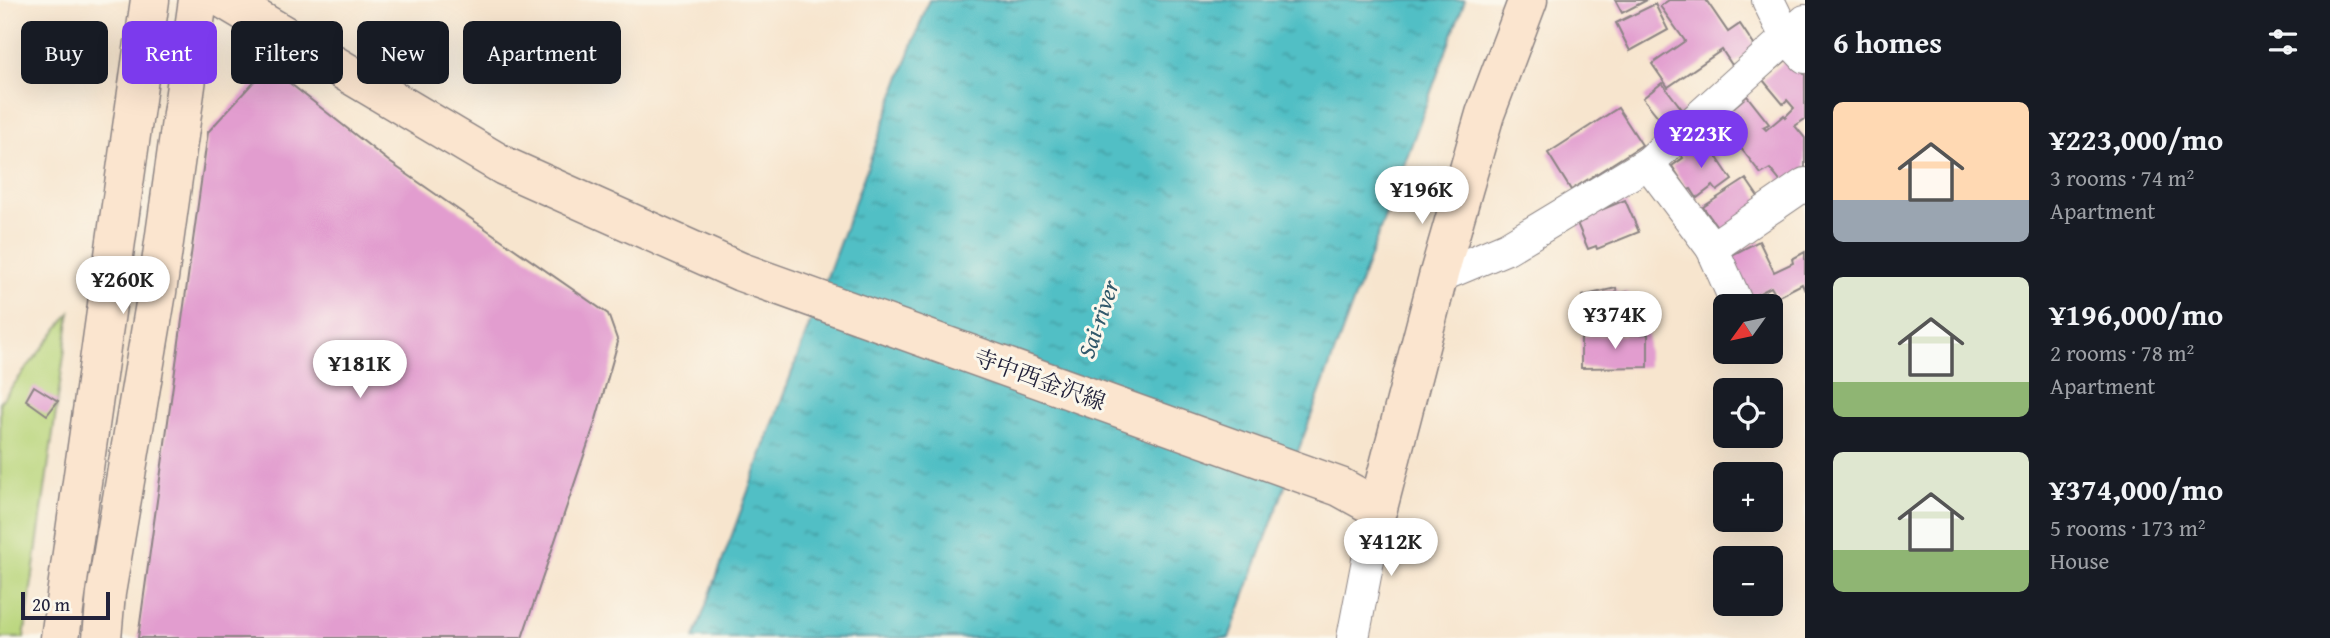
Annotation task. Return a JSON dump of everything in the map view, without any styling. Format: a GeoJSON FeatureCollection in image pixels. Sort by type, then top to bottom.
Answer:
{"type":"FeatureCollection","features":[{"type":"Feature","properties":{"kind":"main road"},"geometry":{"type":"LineString","coordinates":[[60,638],[150,0]]}},
{"type":"Feature","properties":{"kind":"main road"},"geometry":{"type":"LineString","coordinates":[[102,638],[106,593],[157,292],[198,0]]}},
{"type":"Feature","properties":{"kind":"main road","name":"寺中西金沢線"},"geometry":{"type":"LineString","coordinates":[[225,0],[504,166],[741,272],[1340,487],[1378,508]]}},
{"type":"Feature","properties":{"kind":"main road"},"geometry":{"type":"LineString","coordinates":[[1378,508],[1438,277],[1485,114],[1528,0]]}},
{"type":"Feature","properties":{"kind":"street"},"geometry":{"type":"LineString","coordinates":[[1438,277],[1507,248],[1648,163],[1799,38],[1768,0]]}},
{"type":"Feature","properties":{"kind":"street"},"geometry":{"type":"LineString","coordinates":[[1648,163],[1712,248],[1733,294]]}},
{"type":"Feature","properties":{"kind":"street"},"geometry":{"type":"LineString","coordinates":[[1712,248],[1805,184]]}},
{"type":"Feature","properties":{"kind":"street"},"geometry":{"type":"LineString","coordinates":[[1353,638],[1378,508]]}},
{"type":"Feature","properties":{"kind":"green space"},"geometry":{"type":"Polygon","coordinates":[[[70,313],[24,638],[0,638],[0,402],[70,313]]]}},
{"type":"Feature","properties":{"kind":"water","name":"Sai-river"},"geometry":{"type":"Polygon","coordinates":[[[929,0],[1465,0],[1229,638],[694,638],[929,0]]]}},
{"type":"Feature","properties":{"kind":"building"},"geometry":{"type":"Polygon","coordinates":[[[1615,0],[1647,0],[1622,13],[1615,0]]]}},
{"type":"Feature","properties":{"kind":"building"},"geometry":{"type":"Polygon","coordinates":[[[1669,0],[1706,0],[1728,32],[1740,24],[1756,48],[1732,65],[1722,50],[1668,87],[1652,64],[1685,41],[1660,6],[1669,0]]]}},
{"type":"Feature","properties":{"kind":"building"},"geometry":{"type":"Polygon","coordinates":[[[1655,4],[1668,30],[1630,51],[1616,23],[1655,4]]]}},
{"type":"Feature","properties":{"kind":"building"},"geometry":{"type":"Polygon","coordinates":[[[1790,57],[1805,75],[1805,119],[1795,126],[1805,138],[1805,169],[1783,185],[1770,169],[1761,174],[1719,120],[1747,96],[1769,124],[1763,127],[1766,130],[1784,115],[1785,117],[1794,108],[1787,100],[1783,104],[1763,80],[1790,57]]]}},
{"type":"Feature","properties":{"kind":"building"},"geometry":{"type":"Polygon","coordinates":[[[1662,83],[1685,113],[1667,128],[1643,98],[1662,83]]]}},
{"type":"Feature","properties":{"kind":"building"},"geometry":{"type":"Polygon","coordinates":[[[252,84],[291,84],[391,163],[608,314],[618,342],[595,423],[522,638],[138,638],[208,132],[252,84]]]}},
{"type":"Feature","properties":{"kind":"building"},"geometry":{"type":"Polygon","coordinates":[[[1618,108],[1642,145],[1571,190],[1548,153],[1618,108]]]}},
{"type":"Feature","properties":{"kind":"building"},"geometry":{"type":"Polygon","coordinates":[[[1717,125],[1732,145],[1721,152],[1707,132],[1717,125]]]}},
{"type":"Feature","properties":{"kind":"building"},"geometry":{"type":"Polygon","coordinates":[[[1706,141],[1732,180],[1717,191],[1713,186],[1697,198],[1691,189],[1688,190],[1672,166],[1683,158],[1680,153],[1693,144],[1696,149],[1706,141]]]}},
{"type":"Feature","properties":{"kind":"building"},"geometry":{"type":"Polygon","coordinates":[[[1746,179],[1763,204],[1721,232],[1703,207],[1746,179]]]}},
{"type":"Feature","properties":{"kind":"building"},"geometry":{"type":"Polygon","coordinates":[[[1625,200],[1639,232],[1597,249],[1596,246],[1588,249],[1577,223],[1586,220],[1584,217],[1625,200]]]}},
{"type":"Feature","properties":{"kind":"building"},"geometry":{"type":"Polygon","coordinates":[[[1759,241],[1774,272],[1793,263],[1792,259],[1805,252],[1805,291],[1802,284],[1783,294],[1775,294],[1771,287],[1758,294],[1746,294],[1728,257],[1759,241]]]}},
{"type":"Feature","properties":{"kind":"building"},"geometry":{"type":"Polygon","coordinates":[[[1616,288],[1617,294],[1628,292],[1631,306],[1622,309],[1623,314],[1588,322],[1582,296],[1616,288]]]}},
{"type":"Feature","properties":{"kind":"building"},"geometry":{"type":"Polygon","coordinates":[[[1648,334],[1648,367],[1581,368],[1581,336],[1648,334]]]}},
{"type":"Feature","properties":{"kind":"building"},"geometry":{"type":"Polygon","coordinates":[[[34,386],[58,401],[47,415],[26,400],[34,386]]]}}]}
